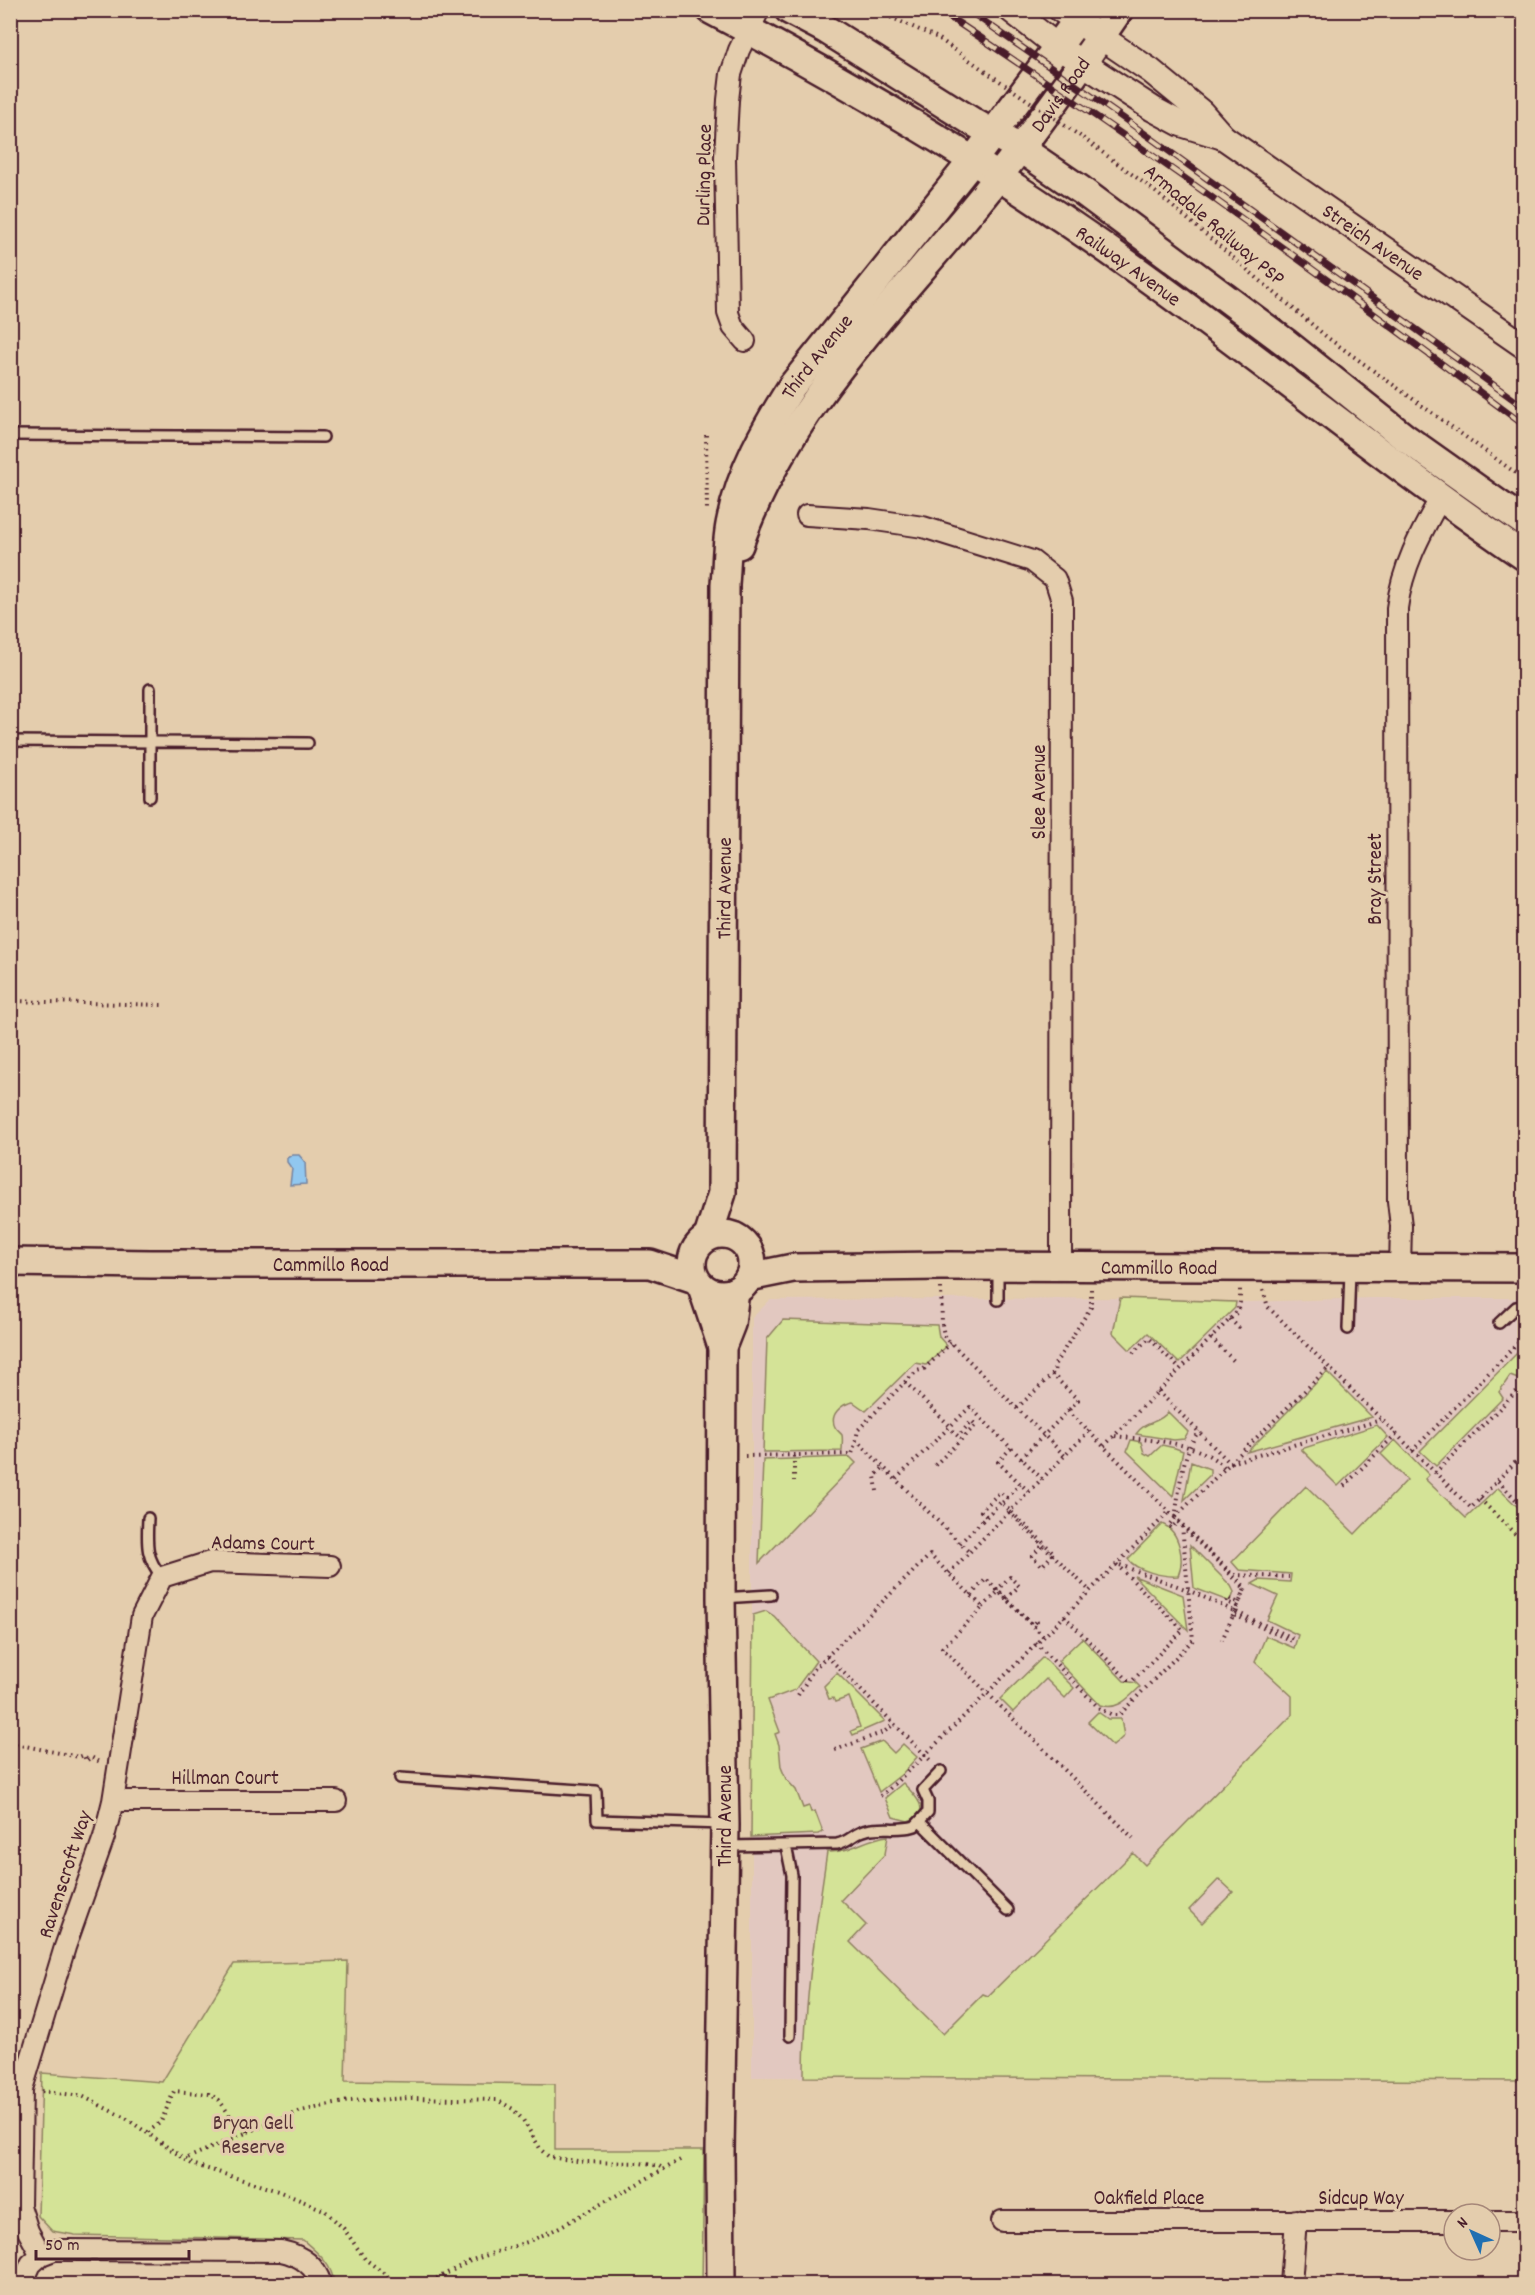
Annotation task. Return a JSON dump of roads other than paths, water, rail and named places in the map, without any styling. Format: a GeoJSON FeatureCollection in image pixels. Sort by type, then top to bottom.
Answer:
{"type":"FeatureCollection","features":[{"type":"Feature","properties":{"kind":"main road","name":"Railway Avenue"},"geometry":{"type":"LineString","coordinates":[[711,10],[754,21],[850,86],[999,176],[1141,273],[1440,499],[1524,556]]}},
{"type":"Feature","properties":{"kind":"main road","name":"Railway Avenue"},"geometry":{"type":"LineString","coordinates":[[789,10],[825,29],[1021,149],[1081,190],[1285,342],[1404,437],[1524,522]]}},
{"type":"Feature","properties":{"kind":"main road","name":"Davis Road"},"geometry":{"type":"LineString","coordinates":[[999,176],[1021,149],[1119,10]]}},
{"type":"Feature","properties":{"kind":"main road","name":"Davis Road"},"geometry":{"type":"LineString","coordinates":[[973,160],[1058,47],[1074,14]]}},
{"type":"Feature","properties":{"kind":"main road","name":"Third Avenue"},"geometry":{"type":"LineString","coordinates":[[722,1347],[731,1324],[743,1265],[722,1193],[725,584],[730,521],[739,489],[773,416],[814,357],[973,160]]}},
{"type":"Feature","properties":{"kind":"main road","name":"Third Avenue"},"geometry":{"type":"LineString","coordinates":[[725,584],[744,530],[790,437],[850,357],[999,176]]}},
{"type":"Feature","properties":{"kind":"main road","name":"Third Avenue"},"geometry":{"type":"LineString","coordinates":[[702,1242],[722,1193]]}},
{"type":"Feature","properties":{"kind":"main road"},"geometry":{"type":"LineString","coordinates":[[724,1234],[743,1265],[720,1294],[711,1293],[699,1283],[692,1263],[702,1242],[724,1234]]}},
{"type":"Feature","properties":{"kind":"main road","name":"Cammillo Road"},"geometry":{"type":"LineString","coordinates":[[650,1264],[702,1242]]}},
{"type":"Feature","properties":{"kind":"main road","name":"Cammillo Road"},"geometry":{"type":"LineString","coordinates":[[10,1262],[650,1264],[699,1283]]}},
{"type":"Feature","properties":{"kind":"main road","name":"Cammillo Road"},"geometry":{"type":"LineString","coordinates":[[743,1265],[793,1268],[1091,1266],[1524,1268]]}},
{"type":"Feature","properties":{"kind":"main road","name":"Third Avenue"},"geometry":{"type":"LineString","coordinates":[[699,1283],[722,1347],[721,1598],[725,1835],[720,2145],[721,2284]]}},
{"type":"Feature","properties":{"kind":"street","name":"Streich Avenue"},"geometry":{"type":"LineString","coordinates":[[1011,10],[1058,47],[1153,109],[1181,124],[1223,137]]}},
{"type":"Feature","properties":{"kind":"street","name":"Streich Avenue"},"geometry":{"type":"LineString","coordinates":[[1074,14],[1100,38],[1151,71],[1202,112],[1223,137],[1524,346]]}},
{"type":"Feature","properties":{"kind":"street","name":"Durling Place"},"geometry":{"type":"LineString","coordinates":[[745,341],[733,327],[728,313],[724,157],[731,74],[739,50],[754,21]]}},
{"type":"Feature","properties":{"kind":"street","name":"Bray Street"},"geometry":{"type":"LineString","coordinates":[[1400,1268],[1397,608],[1400,586],[1412,552],[1440,499]]}},
{"type":"Feature","properties":{"kind":"street","name":"Slee Avenue"},"geometry":{"type":"LineString","coordinates":[[807,515],[869,519],[923,527],[1032,561],[1055,579],[1062,601],[1061,1266]]}},
{"type":"Feature","properties":{"kind":"street","name":"Adams Court"},"geometry":{"type":"LineString","coordinates":[[162,1577],[210,1562],[330,1566]]}},
{"type":"Feature","properties":{"kind":"street","name":"Ravenscroft Way"},"geometry":{"type":"LineString","coordinates":[[41,2255],[28,2231],[20,2206],[22,2089],[65,1947],[104,1837],[113,1801],[142,1616],[162,1577]]}},
{"type":"Feature","properties":{"kind":"street","name":"Hillman Court"},"geometry":{"type":"LineString","coordinates":[[113,1801],[336,1801]]}},
{"type":"Feature","properties":{"kind":"street","name":"Sidcup Way"},"geometry":{"type":"LineString","coordinates":[[1291,2284],[1296,2220],[1442,2221]]}},
{"type":"Feature","properties":{"kind":"street","name":"Oakfield Place"},"geometry":{"type":"LineString","coordinates":[[1002,2221],[1296,2220]]}},
{"type":"Feature","properties":{"kind":"street"},"geometry":{"type":"LineString","coordinates":[[1502,2221],[1524,2221]]}},
{"type":"Feature","properties":{"kind":"street"},"geometry":{"type":"LineString","coordinates":[[22,2284],[31,2264],[41,2255],[54,2250],[281,2252],[303,2259],[315,2271],[321,2284]]}},
{"type":"Feature","properties":{"kind":"lane"},"geometry":{"type":"LineString","coordinates":[[10,435],[323,437]]}},
{"type":"Feature","properties":{"kind":"lane"},"geometry":{"type":"LineString","coordinates":[[150,689],[150,797]]}},
{"type":"Feature","properties":{"kind":"lane"},"geometry":{"type":"LineString","coordinates":[[10,741],[308,743]]}},
{"type":"Feature","properties":{"kind":"lane"},"geometry":{"type":"LineString","coordinates":[[998,1266],[998,1300]]}},
{"type":"Feature","properties":{"kind":"lane"},"geometry":{"type":"LineString","coordinates":[[1347,1329],[1350,1268]]}},
{"type":"Feature","properties":{"kind":"lane"},"geometry":{"type":"LineString","coordinates":[[1499,1323],[1516,1307],[1524,1306]]}},
{"type":"Feature","properties":{"kind":"lane"},"geometry":{"type":"LineString","coordinates":[[148,1518],[148,1554],[152,1566],[162,1577]]}},
{"type":"Feature","properties":{"kind":"lane"},"geometry":{"type":"LineString","coordinates":[[721,1598],[771,1595]]}},
{"type":"Feature","properties":{"kind":"lane"},"geometry":{"type":"LineString","coordinates":[[400,1778],[596,1791],[597,1820],[725,1835],[786,1846],[843,1843],[868,1829],[910,1827],[920,1822],[928,1812],[926,1795],[923,1790],[941,1771]]}},
{"type":"Feature","properties":{"kind":"lane"},"geometry":{"type":"LineString","coordinates":[[920,1822],[1008,1910]]}},
{"type":"Feature","properties":{"kind":"lane"},"geometry":{"type":"LineString","coordinates":[[786,1846],[792,1875],[790,2036]]}},
{"type":"Feature","properties":{"kind":"water"},"geometry":{"type":"Polygon","coordinates":[[[299,1155],[305,1162],[306,1184],[290,1185],[292,1169],[287,1158],[299,1155]]]}},
{"type":"Feature","properties":{"kind":"railway"},"geometry":{"type":"LineString","coordinates":[[939,10],[1088,110],[1234,213],[1524,425]]}},
{"type":"Feature","properties":{"kind":"railway"},"geometry":{"type":"LineString","coordinates":[[968,10],[1123,118],[1524,407]]}},
{"type":"Feature","properties":{"kind":"park label","name":"Bryan Gell Reserve"},"geometry":{"type":"Point","coordinates":[253,2134]}}]}
